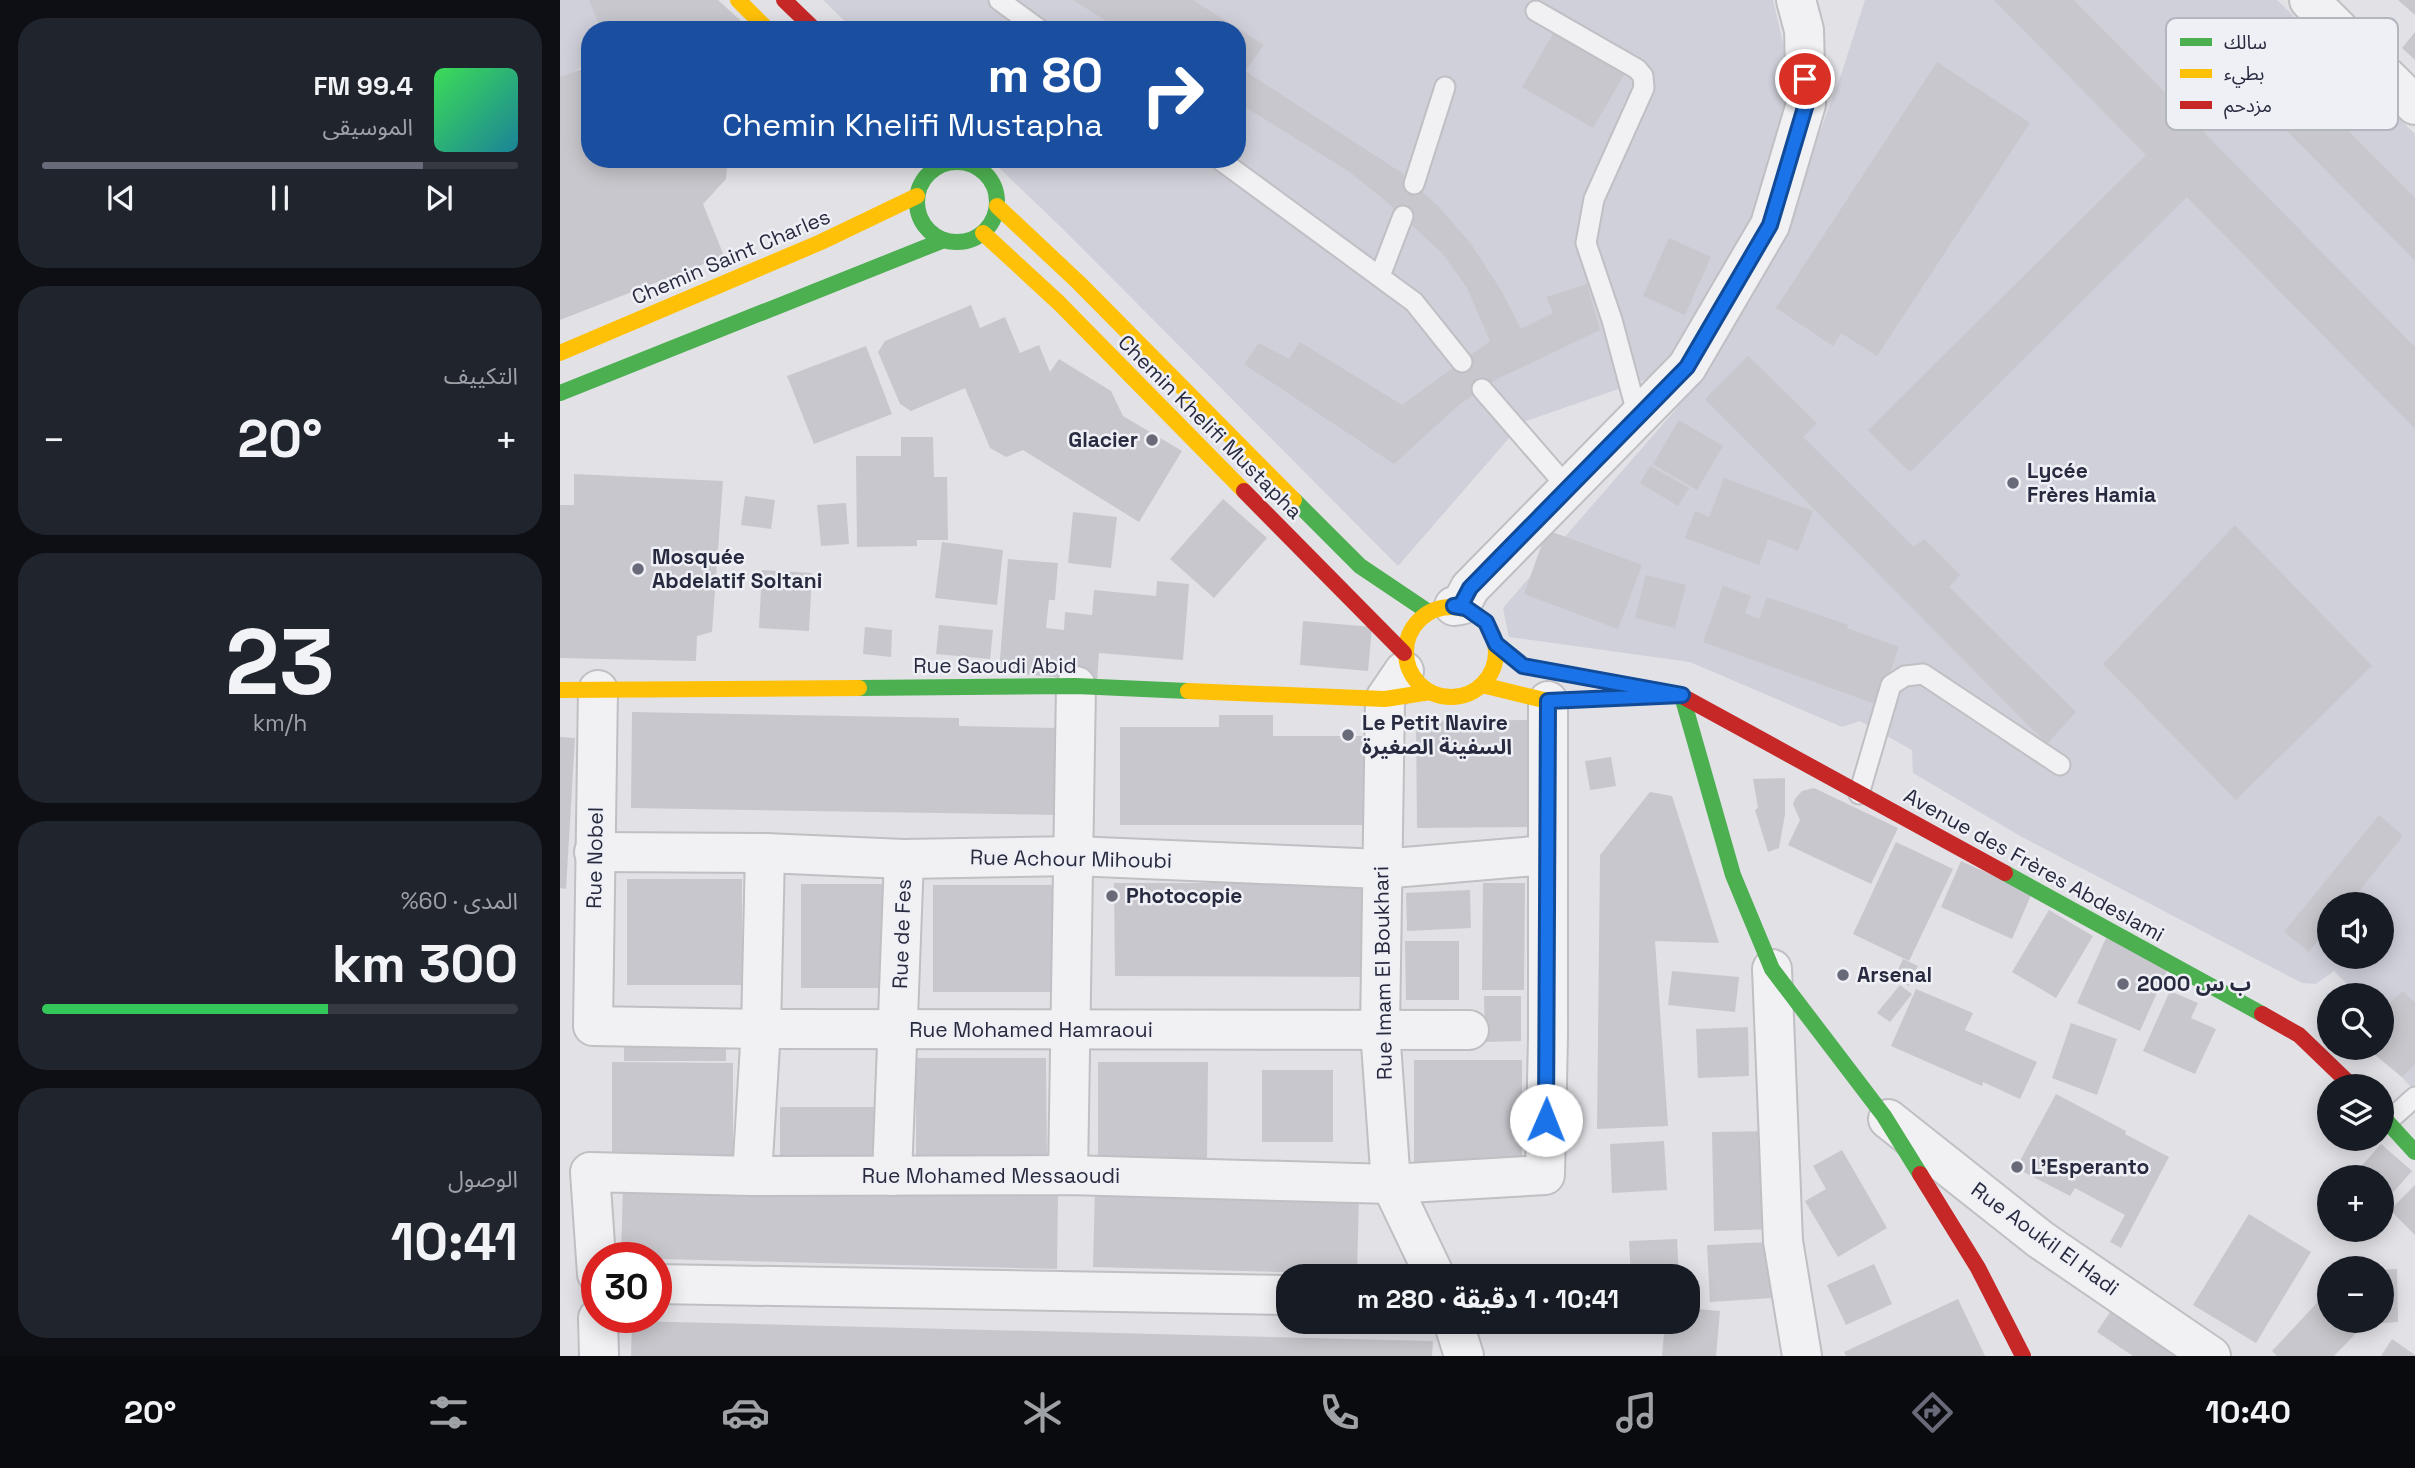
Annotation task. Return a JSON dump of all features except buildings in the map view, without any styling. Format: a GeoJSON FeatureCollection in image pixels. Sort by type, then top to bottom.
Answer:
{"type":"FeatureCollection","features":[{"type":"Feature","properties":{"kind":"main road"},"geometry":{"type":"LineString","coordinates":[[738,0],[759,21]]}},
{"type":"Feature","properties":{"kind":"main road"},"geometry":{"type":"LineString","coordinates":[[784,0],[806,21]]}},
{"type":"Feature","properties":{"kind":"main road"},"geometry":{"type":"LineString","coordinates":[[936,168],[917,185],[917,210],[922,223],[932,233],[944,240],[958,242],[983,233],[992,221],[997,206],[996,194],[990,181],[976,168]]}},
{"type":"Feature","properties":{"kind":"main road","name":"Chemin Saint Charles"},"geometry":{"type":"LineString","coordinates":[[560,353],[821,243],[917,185]]}},
{"type":"Feature","properties":{"kind":"main road","name":"Chemin Khelifi Mustapha"},"geometry":{"type":"LineString","coordinates":[[997,206],[1079,284],[1360,566],[1440,608]]}},
{"type":"Feature","properties":{"kind":"main road","name":"Chemin Khelifi Mustapha"},"geometry":{"type":"LineString","coordinates":[[983,233],[1059,303],[1414,671]]}},
{"type":"Feature","properties":{"kind":"main road"},"geometry":{"type":"LineString","coordinates":[[560,393],[944,240]]}},
{"type":"Feature","properties":{"kind":"main road"},"geometry":{"type":"LineString","coordinates":[[1440,608],[1466,608],[1486,622],[1496,644],[1496,660],[1491,674],[1482,685],[1464,697],[1440,696],[1414,671],[1407,635],[1415,622],[1440,608]]}},
{"type":"Feature","properties":{"kind":"main road"},"geometry":{"type":"LineString","coordinates":[[1496,644],[1523,666],[1682,695]]}},
{"type":"Feature","properties":{"kind":"main road"},"geometry":{"type":"LineString","coordinates":[[1482,685],[1548,701],[1682,695]]}},
{"type":"Feature","properties":{"kind":"main road","name":"Rue Saoudi Abid"},"geometry":{"type":"LineString","coordinates":[[560,690],[1076,686],[1385,699]]}},
{"type":"Feature","properties":{"kind":"main road"},"geometry":{"type":"LineString","coordinates":[[1682,695],[1733,874],[1772,969],[1884,1116],[1978,1268],[2023,1356]]}},
{"type":"Feature","properties":{"kind":"main road","name":"Avenue des Frères Abdeslami"},"geometry":{"type":"LineString","coordinates":[[1682,695],[2299,1035],[2340,1074]]}},
{"type":"Feature","properties":{"kind":"main road"},"geometry":{"type":"LineString","coordinates":[[2394,1130],[2415,1152]]}},
{"type":"Feature","properties":{"kind":"street"},"geometry":{"type":"LineString","coordinates":[[1440,608],[1461,605],[1470,588],[1687,367],[1770,225],[1806,104],[1804,30],[1796,0]]}},
{"type":"Feature","properties":{"kind":"street"},"geometry":{"type":"LineString","coordinates":[[2309,0],[2327,18]]}},
{"type":"Feature","properties":{"kind":"street"},"geometry":{"type":"LineString","coordinates":[[2398,88],[2415,105]]}},
{"type":"Feature","properties":{"kind":"street"},"geometry":{"type":"LineString","coordinates":[[1385,699],[1414,671]]}},
{"type":"Feature","properties":{"kind":"street"},"geometry":{"type":"LineString","coordinates":[[1068,1175],[1076,686]]}},
{"type":"Feature","properties":{"kind":"street","name":"Rue Nobel"},"geometry":{"type":"LineString","coordinates":[[593,1026],[598,690]]}},
{"type":"Feature","properties":{"kind":"street","name":"Rue Imam El Boukhari"},"geometry":{"type":"LineString","coordinates":[[1385,699],[1380,1030],[1391,1184],[1429,1264]]}},
{"type":"Feature","properties":{"kind":"street"},"geometry":{"type":"LineString","coordinates":[[1547,855],[1548,701]]}},
{"type":"Feature","properties":{"kind":"street","name":"Rue Achour Mihoubi"},"geometry":{"type":"LineString","coordinates":[[594,852],[765,853],[904,859],[1074,856],[1381,869],[1547,855]]}},
{"type":"Feature","properties":{"kind":"street"},"geometry":{"type":"LineString","coordinates":[[752,1176],[761,1029],[765,853]]}},
{"type":"Feature","properties":{"kind":"street","name":"Rue Mohamed Messaoudi"},"geometry":{"type":"LineString","coordinates":[[595,1242],[590,1172],[752,1176],[1068,1175],[1391,1184],[1545,1175],[1548,1036],[1547,855]]}},
{"type":"Feature","properties":{"kind":"street","name":"Rue de Fes"},"geometry":{"type":"LineString","coordinates":[[892,1176],[904,859]]}},
{"type":"Feature","properties":{"kind":"street"},"geometry":{"type":"LineString","coordinates":[[1772,969],[1783,1241],[1802,1356]]}},
{"type":"Feature","properties":{"kind":"street","name":"Rue Mohamed Hamraoui"},"geometry":{"type":"LineString","coordinates":[[593,1026],[761,1029],[1469,1030]]}},
{"type":"Feature","properties":{"kind":"street","name":"Rue Aoukil El Hadi"},"geometry":{"type":"LineString","coordinates":[[1884,1116],[2041,1240],[2211,1356]]}},
{"type":"Feature","properties":{"kind":"street"},"geometry":{"type":"LineString","coordinates":[[672,1284],[1276,1295]]}},
{"type":"Feature","properties":{"kind":"street"},"geometry":{"type":"LineString","coordinates":[[598,1333],[599,1356]]}},
{"type":"Feature","properties":{"kind":"street"},"geometry":{"type":"LineString","coordinates":[[1457,1334],[1464,1356]]}},
{"type":"Feature","properties":{"kind":"lane"},"geometry":{"type":"LineString","coordinates":[[999,0],[1028,21]]}},
{"type":"Feature","properties":{"kind":"lane"},"geometry":{"type":"LineString","coordinates":[[1536,11],[1637,69],[1643,76],[1644,88],[1594,199],[1586,243],[1612,320],[1638,417]]}},
{"type":"Feature","properties":{"kind":"lane"},"geometry":{"type":"LineString","coordinates":[[1414,184],[1445,87]]}},
{"type":"Feature","properties":{"kind":"lane"},"geometry":{"type":"LineString","coordinates":[[1231,168],[1413,302],[1462,362]]}},
{"type":"Feature","properties":{"kind":"lane"},"geometry":{"type":"LineString","coordinates":[[1380,276],[1403,216]]}},
{"type":"Feature","properties":{"kind":"lane"},"geometry":{"type":"LineString","coordinates":[[1482,390],[1568,488]]}},
{"type":"Feature","properties":{"kind":"lane"},"geometry":{"type":"LineString","coordinates":[[1859,794],[1891,685],[1905,676],[1923,674],[2060,765]]}},
{"type":"Feature","properties":{"kind":"lane"},"geometry":{"type":"LineString","coordinates":[[2394,1112],[2415,1097]]}},
{"type":"Feature","properties":{"kind":"shaded area"},"geometry":{"type":"Polygon","coordinates":[[[560,0],[663,0],[650,21],[581,21],[581,67],[560,80],[560,0]]]}},
{"type":"Feature","properties":{"kind":"shaded area"},"geometry":{"type":"Polygon","coordinates":[[[823,0],[1773,0],[1793,86],[1747,238],[1656,376],[1523,422],[1398,566],[999,168],[1246,168],[1246,21],[845,21],[823,0]]]}},
{"type":"Feature","properties":{"kind":"shaded area","name":"Lycée Frères Hamia"},"geometry":{"type":"Polygon","coordinates":[[[1865,0],[2277,0],[2296,18],[2166,18],[2166,130],[2398,130],[2398,117],[2415,134],[2415,1092],[2381,1060],[2394,1060],[2394,983],[2346,983],[2334,971],[2316,984],[2302,983],[2022,837],[1913,773],[1912,750],[1860,721],[1842,727],[1690,662],[1509,637],[1503,608],[1676,409],[1717,345],[1787,221],[1842,72],[1865,0]]]}},
{"type":"Feature","properties":{"kind":"traffic: fast"},"geometry":{"type":"LineString","coordinates":[[937,168],[924,180],[917,202],[924,224],[942,239],[957,242],[979,235],[994,217],[997,202]]}},
{"type":"Feature","properties":{"kind":"traffic: fast"},"geometry":{"type":"LineString","coordinates":[[977,168],[990,180],[997,202]]}},
{"type":"Feature","properties":{"kind":"traffic: fast"},"geometry":{"type":"LineString","coordinates":[[560,393],[944,240]]}},
{"type":"Feature","properties":{"kind":"traffic: fast"},"geometry":{"type":"LineString","coordinates":[[1294,500],[1360,566],[1427,611]]}},
{"type":"Feature","properties":{"kind":"traffic: fast"},"geometry":{"type":"LineString","coordinates":[[859,688],[1076,686],[1188,691]]}},
{"type":"Feature","properties":{"kind":"traffic: fast"},"geometry":{"type":"LineString","coordinates":[[1682,696],[1733,875],[1772,969],[1884,1116],[1920,1174]]}},
{"type":"Feature","properties":{"kind":"traffic: fast"},"geometry":{"type":"LineString","coordinates":[[2005,873],[2262,1014]]}},
{"type":"Feature","properties":{"kind":"traffic: fast"},"geometry":{"type":"LineString","coordinates":[[2394,1129],[2415,1152]]}},
{"type":"Feature","properties":{"kind":"traffic: slow"},"geometry":{"type":"LineString","coordinates":[[738,0],[759,21]]}},
{"type":"Feature","properties":{"kind":"traffic: slow"},"geometry":{"type":"LineString","coordinates":[[560,353],[821,242],[917,196]]}},
{"type":"Feature","properties":{"kind":"traffic: slow"},"geometry":{"type":"LineString","coordinates":[[997,206],[1079,283],[1294,500]]}},
{"type":"Feature","properties":{"kind":"traffic: slow"},"geometry":{"type":"LineString","coordinates":[[983,233],[1059,303],[1244,491]]}},
{"type":"Feature","properties":{"kind":"traffic: slow"},"geometry":{"type":"LineString","coordinates":[[1451,607],[1468,610],[1483,620],[1493,635],[1496,652],[1493,669],[1483,684],[1468,694],[1451,697],[1434,694],[1419,684],[1409,669],[1406,652],[1409,635],[1419,620],[1434,610],[1451,607]]}},
{"type":"Feature","properties":{"kind":"traffic: slow"},"geometry":{"type":"LineString","coordinates":[[1482,685],[1548,701],[1614,698]]}},
{"type":"Feature","properties":{"kind":"traffic: slow"},"geometry":{"type":"LineString","coordinates":[[560,690],[859,688]]}},
{"type":"Feature","properties":{"kind":"traffic: slow"},"geometry":{"type":"LineString","coordinates":[[1188,691],[1385,699],[1430,692]]}},
{"type":"Feature","properties":{"kind":"traffic: jam"},"geometry":{"type":"LineString","coordinates":[[784,0],[806,21]]}},
{"type":"Feature","properties":{"kind":"traffic: jam"},"geometry":{"type":"LineString","coordinates":[[1244,491],[1404,653]]}},
{"type":"Feature","properties":{"kind":"traffic: jam"},"geometry":{"type":"LineString","coordinates":[[1496,644],[1523,666],[1682,696],[2005,873]]}},
{"type":"Feature","properties":{"kind":"traffic: jam"},"geometry":{"type":"LineString","coordinates":[[2262,1014],[2299,1035],[2340,1074]]}},
{"type":"Feature","properties":{"kind":"traffic: jam"},"geometry":{"type":"LineString","coordinates":[[1920,1174],[1978,1268],[2023,1356]]}},
{"type":"Feature","properties":{"kind":"place","name":"Glacier"},"geometry":{"type":"Point","coordinates":[1152,440]}},
{"type":"Feature","properties":{"kind":"place","name":"Lycée Frères Hamia"},"geometry":{"type":"Point","coordinates":[2013,483]}},
{"type":"Feature","properties":{"kind":"place","name":"Mosquée Abdelatif Soltani"},"geometry":{"type":"Point","coordinates":[638,569]}},
{"type":"Feature","properties":{"kind":"place","name":"Le Petit Navire السفينة الصغيرة"},"geometry":{"type":"Point","coordinates":[1348,735]}},
{"type":"Feature","properties":{"kind":"place","name":"Photocopie"},"geometry":{"type":"Point","coordinates":[1112,896]}},
{"type":"Feature","properties":{"kind":"place","name":"Arsenal"},"geometry":{"type":"Point","coordinates":[1843,975]}},
{"type":"Feature","properties":{"kind":"place","name":"ب س 2000"},"geometry":{"type":"Point","coordinates":[2123,984]}},
{"type":"Feature","properties":{"kind":"place","name":"L'Esperanto"},"geometry":{"type":"Point","coordinates":[2017,1167]}},
{"type":"Feature","properties":{"kind":"route"},"geometry":{"type":"LineString","coordinates":[[1546,1120],[1548,701],[1682,695],[1523,666],[1496,644],[1493,633],[1477,614],[1454,606],[1461,605],[1470,588],[1687,367],[1770,225],[1806,104],[1805,79]]}}]}
